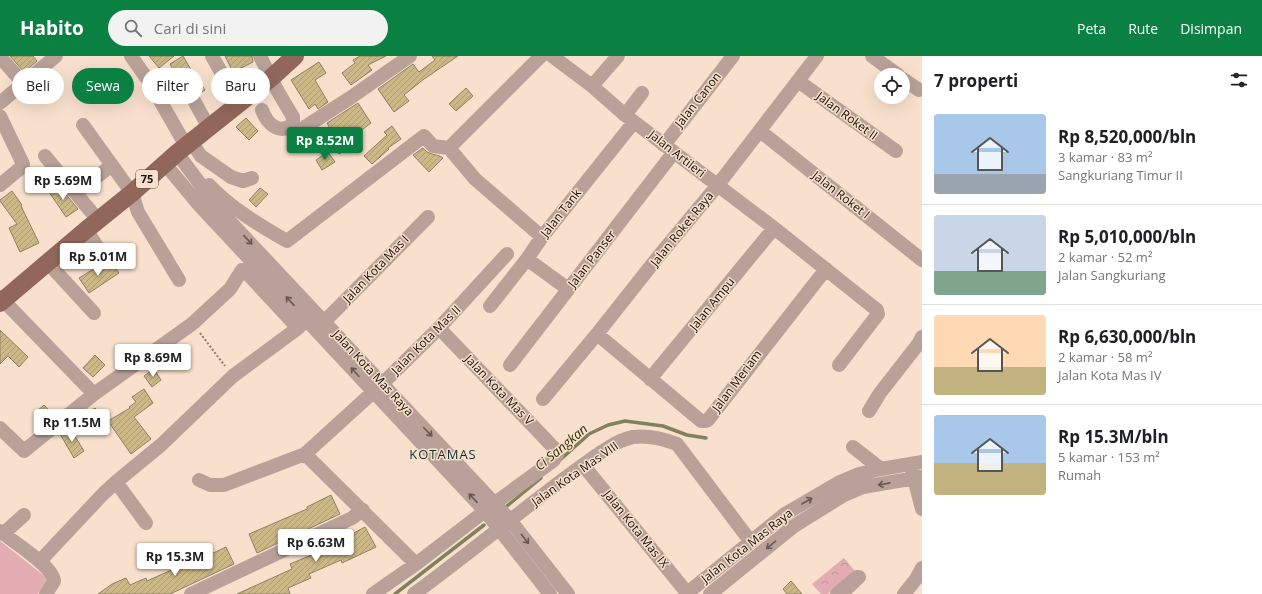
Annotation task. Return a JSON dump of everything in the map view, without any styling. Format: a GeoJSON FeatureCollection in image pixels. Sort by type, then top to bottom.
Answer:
{"type":"FeatureCollection","features":[{"type":"Feature","properties":{"kind":"main road","name":"75"},"geometry":{"type":"LineString","coordinates":[[271,78],[295,56]]}},
{"type":"Feature","properties":{"kind":"main road","name":"75"},"geometry":{"type":"LineString","coordinates":[[1,300],[48,263],[180,151],[239,104]]}},
{"type":"Feature","properties":{"kind":"street"},"geometry":{"type":"LineString","coordinates":[[41,68],[56,56]]}},
{"type":"Feature","properties":{"kind":"street"},"geometry":{"type":"LineString","coordinates":[[131,56],[150,83],[180,151],[202,179],[218,194],[252,220],[287,241],[424,136],[433,146],[449,148],[475,178],[542,237]]}},
{"type":"Feature","properties":{"kind":"street"},"geometry":{"type":"LineString","coordinates":[[212,56],[219,68]]}},
{"type":"Feature","properties":{"kind":"street"},"geometry":{"type":"LineString","coordinates":[[260,56],[293,117],[293,124],[288,129],[280,130],[273,125],[262,110]]}},
{"type":"Feature","properties":{"kind":"street"},"geometry":{"type":"LineString","coordinates":[[305,127],[410,56]]}},
{"type":"Feature","properties":{"kind":"street"},"geometry":{"type":"LineString","coordinates":[[449,148],[541,56]]}},
{"type":"Feature","properties":{"kind":"street","name":"Jalan Artileri"},"geometry":{"type":"LineString","coordinates":[[552,56],[717,186],[774,228],[878,311],[878,314],[839,365]]}},
{"type":"Feature","properties":{"kind":"street"},"geometry":{"type":"LineString","coordinates":[[592,86],[618,56]]}},
{"type":"Feature","properties":{"kind":"street","name":"Jalan Canon"},"geometry":{"type":"LineString","coordinates":[[669,148],[733,56]]}},
{"type":"Feature","properties":{"kind":"street","name":"Jalan Roket Raya"},"geometry":{"type":"LineString","coordinates":[[543,399],[717,186],[817,56]]}},
{"type":"Feature","properties":{"kind":"street"},"geometry":{"type":"LineString","coordinates":[[872,56],[888,68]]}},
{"type":"Feature","properties":{"kind":"street"},"geometry":{"type":"LineString","coordinates":[[0,57],[12,71]]}},
{"type":"Feature","properties":{"kind":"street","name":"Jalan Roket II"},"geometry":{"type":"LineString","coordinates":[[798,81],[896,151]]}},
{"type":"Feature","properties":{"kind":"street"},"geometry":{"type":"LineString","coordinates":[[910,84],[919,90]]}},
{"type":"Feature","properties":{"kind":"street"},"geometry":{"type":"LineString","coordinates":[[0,102],[12,92]]}},
{"type":"Feature","properties":{"kind":"street","name":"Jalan Tank"},"geometry":{"type":"LineString","coordinates":[[490,306],[630,118],[642,93]]}},
{"type":"Feature","properties":{"kind":"street"},"geometry":{"type":"LineString","coordinates":[[196,104],[209,128]]}},
{"type":"Feature","properties":{"kind":"street"},"geometry":{"type":"LineString","coordinates":[[0,116],[23,166],[0,185]]}},
{"type":"Feature","properties":{"kind":"street"},"geometry":{"type":"LineString","coordinates":[[83,125],[132,193],[138,212],[179,280]]}},
{"type":"Feature","properties":{"kind":"street","name":"Jalan Roket I"},"geometry":{"type":"LineString","coordinates":[[760,131],[922,260]]}},
{"type":"Feature","properties":{"kind":"street","name":"Jalan Panser"},"geometry":{"type":"LineString","coordinates":[[510,365],[568,289],[669,148]]}},
{"type":"Feature","properties":{"kind":"street"},"geometry":{"type":"LineString","coordinates":[[180,151],[201,156],[231,177],[243,181],[252,178]]}},
{"type":"Feature","properties":{"kind":"street","name":"Jalan Kota Mas Raya"},"geometry":{"type":"LineString","coordinates":[[180,151],[217,215],[302,324],[321,326]]}},
{"type":"Feature","properties":{"kind":"street"},"geometry":{"type":"LineString","coordinates":[[45,156],[76,193],[92,225],[105,258]]}},
{"type":"Feature","properties":{"kind":"street"},"geometry":{"type":"LineString","coordinates":[[76,193],[112,165]]}},
{"type":"Feature","properties":{"kind":"street","name":"Jalan Kota Mas Raya"},"geometry":{"type":"LineString","coordinates":[[217,215],[377,388],[490,507],[558,592]]}},
{"type":"Feature","properties":{"kind":"street","name":"Jalan Kota Mas I"},"geometry":{"type":"LineString","coordinates":[[321,326],[428,217]]}},
{"type":"Feature","properties":{"kind":"street","name":"Jalan Ampu"},"geometry":{"type":"LineString","coordinates":[[650,379],[774,228]]}},
{"type":"Feature","properties":{"kind":"street","name":"Jalan Kota Mas II"},"geometry":{"type":"LineString","coordinates":[[304,454],[377,388],[439,328],[507,254]]}},
{"type":"Feature","properties":{"kind":"street"},"geometry":{"type":"LineString","coordinates":[[527,258],[568,289]]}},
{"type":"Feature","properties":{"kind":"street"},"geometry":{"type":"LineString","coordinates":[[48,263],[94,313]]}},
{"type":"Feature","properties":{"kind":"street","name":"Jalan Meriam"},"geometry":{"type":"LineString","coordinates":[[597,334],[701,421],[705,422],[826,269]]}},
{"type":"Feature","properties":{"kind":"street"},"geometry":{"type":"LineString","coordinates":[[0,428],[24,451],[94,394],[192,324],[230,289],[242,270],[245,271],[302,324],[233,376],[161,445],[116,482],[40,562]]}},
{"type":"Feature","properties":{"kind":"street"},"geometry":{"type":"LineString","coordinates":[[1,300],[94,394]]}},
{"type":"Feature","properties":{"kind":"street","name":"Jalan Kota Mas V"},"geometry":{"type":"LineString","coordinates":[[439,328],[555,449],[557,455],[554,460],[490,507]]}},
{"type":"Feature","properties":{"kind":"street"},"geometry":{"type":"LineString","coordinates":[[869,411],[880,393],[922,337]]}},
{"type":"Feature","properties":{"kind":"street","name":"Jalan Kota Mas VIII"},"geometry":{"type":"LineString","coordinates":[[414,594],[583,465],[617,443],[633,437],[666,439],[678,444],[751,542]]}},
{"type":"Feature","properties":{"kind":"street"},"geometry":{"type":"LineString","coordinates":[[853,447],[881,469]]}},
{"type":"Feature","properties":{"kind":"street"},"geometry":{"type":"LineString","coordinates":[[200,480],[210,485],[224,485],[304,454],[416,564]]}},
{"type":"Feature","properties":{"kind":"street"},"geometry":{"type":"LineString","coordinates":[[917,463],[922,510]]}},
{"type":"Feature","properties":{"kind":"street","name":"Jalan Kota Mas Raya"},"geometry":{"type":"LineString","coordinates":[[687,594],[785,514],[838,483],[859,474],[917,463]]}},
{"type":"Feature","properties":{"kind":"street","name":"Jalan Kota Mas IX"},"geometry":{"type":"LineString","coordinates":[[583,465],[687,594]]}},
{"type":"Feature","properties":{"kind":"street","name":"Jalan Kota Mas Raya"},"geometry":{"type":"LineString","coordinates":[[710,594],[794,526],[844,495],[863,488],[918,478]]}},
{"type":"Feature","properties":{"kind":"street"},"geometry":{"type":"LineString","coordinates":[[116,482],[146,523]]}},
{"type":"Feature","properties":{"kind":"street"},"geometry":{"type":"LineString","coordinates":[[373,594],[416,564],[490,507]]}},
{"type":"Feature","properties":{"kind":"street"},"geometry":{"type":"LineString","coordinates":[[192,594],[352,518],[362,510]]}},
{"type":"Feature","properties":{"kind":"street"},"geometry":{"type":"LineString","coordinates":[[24,515],[2,532],[40,562],[54,578],[54,581],[46,594]]}},
{"type":"Feature","properties":{"kind":"street"},"geometry":{"type":"LineString","coordinates":[[904,594],[916,579],[922,568]]}},
{"type":"Feature","properties":{"kind":"street"},"geometry":{"type":"LineString","coordinates":[[837,594],[857,577],[859,577],[841,594]]}},
{"type":"Feature","properties":{"kind":"path"},"geometry":{"type":"LineString","coordinates":[[192,324],[233,376]]}},
{"type":"Feature","properties":{"kind":"green space"},"geometry":{"type":"Polygon","coordinates":[[[0,541],[47,578],[38,594],[0,594],[0,541]]]}},
{"type":"Feature","properties":{"kind":"green space"},"geometry":{"type":"Polygon","coordinates":[[[844,558],[855,571],[828,594],[821,594],[812,584],[844,558]]]}},
{"type":"Feature","properties":{"kind":"building"},"geometry":{"type":"Polygon","coordinates":[[[10,56],[33,56],[37,61],[29,68],[20,68],[10,56]]]}},
{"type":"Feature","properties":{"kind":"building"},"geometry":{"type":"Polygon","coordinates":[[[149,56],[174,56],[159,68],[149,56]]]}},
{"type":"Feature","properties":{"kind":"building"},"geometry":{"type":"Polygon","coordinates":[[[183,56],[190,68],[172,68],[170,64],[183,56]]]}},
{"type":"Feature","properties":{"kind":"building"},"geometry":{"type":"Polygon","coordinates":[[[225,56],[252,56],[253,62],[241,68],[231,68],[225,56]]]}},
{"type":"Feature","properties":{"kind":"building"},"geometry":{"type":"Polygon","coordinates":[[[360,56],[386,56],[368,65],[372,70],[351,85],[342,73],[355,63],[353,60],[360,56]]]}},
{"type":"Feature","properties":{"kind":"building"},"geometry":{"type":"Polygon","coordinates":[[[432,56],[458,56],[424,79],[404,95],[409,101],[394,112],[378,89],[413,64],[419,72],[435,60],[432,56]]]}},
{"type":"Feature","properties":{"kind":"building"},"geometry":{"type":"Polygon","coordinates":[[[319,62],[326,73],[315,80],[328,102],[318,109],[315,104],[309,109],[291,80],[319,62]]]}},
{"type":"Feature","properties":{"kind":"building"},"geometry":{"type":"Polygon","coordinates":[[[466,88],[473,96],[456,111],[449,104],[466,88]]]}},
{"type":"Feature","properties":{"kind":"building"},"geometry":{"type":"Polygon","coordinates":[[[358,103],[371,123],[354,136],[358,142],[339,154],[330,138],[334,136],[327,123],[358,103]]]}},
{"type":"Feature","properties":{"kind":"building"},"geometry":{"type":"Polygon","coordinates":[[[246,118],[258,131],[249,140],[236,127],[246,118]]]}},
{"type":"Feature","properties":{"kind":"building"},"geometry":{"type":"Polygon","coordinates":[[[392,126],[401,139],[388,148],[389,149],[372,164],[364,156],[387,135],[384,132],[392,126]]]}},
{"type":"Feature","properties":{"kind":"building"},"geometry":{"type":"Polygon","coordinates":[[[423,148],[427,152],[443,158],[429,172],[413,155],[423,148]]]}},
{"type":"Feature","properties":{"kind":"building"},"geometry":{"type":"Polygon","coordinates":[[[328,152],[335,162],[322,170],[316,160],[328,152]]]}},
{"type":"Feature","properties":{"kind":"building"},"geometry":{"type":"Polygon","coordinates":[[[59,186],[78,209],[66,217],[49,192],[59,186]]]}},
{"type":"Feature","properties":{"kind":"building"},"geometry":{"type":"Polygon","coordinates":[[[260,188],[268,194],[256,207],[249,200],[260,188]]]}},
{"type":"Feature","properties":{"kind":"building"},"geometry":{"type":"Polygon","coordinates":[[[12,191],[22,205],[21,206],[39,243],[20,252],[9,228],[17,224],[0,201],[12,191]]]}},
{"type":"Feature","properties":{"kind":"building"},"geometry":{"type":"Polygon","coordinates":[[[112,263],[119,273],[89,293],[79,278],[100,265],[106,266],[112,263]]]}},
{"type":"Feature","properties":{"kind":"building"},"geometry":{"type":"Polygon","coordinates":[[[0,330],[28,357],[19,367],[8,356],[0,364],[0,330]]]}},
{"type":"Feature","properties":{"kind":"building"},"geometry":{"type":"Polygon","coordinates":[[[95,355],[105,365],[93,377],[83,368],[95,355]]]}},
{"type":"Feature","properties":{"kind":"building"},"geometry":{"type":"Polygon","coordinates":[[[154,369],[161,380],[152,387],[144,376],[154,369]]]}},
{"type":"Feature","properties":{"kind":"building"},"geometry":{"type":"Polygon","coordinates":[[[144,389],[153,403],[134,417],[151,439],[131,454],[108,421],[130,408],[129,407],[136,402],[132,397],[144,389]]]}},
{"type":"Feature","properties":{"kind":"building"},"geometry":{"type":"Polygon","coordinates":[[[44,405],[54,415],[47,421],[37,411],[44,405]]]}},
{"type":"Feature","properties":{"kind":"building"},"geometry":{"type":"Polygon","coordinates":[[[95,408],[105,421],[95,427],[86,414],[95,408]]]}},
{"type":"Feature","properties":{"kind":"building"},"geometry":{"type":"Polygon","coordinates":[[[70,428],[84,451],[74,458],[60,434],[70,428]]]}},
{"type":"Feature","properties":{"kind":"building"},"geometry":{"type":"Polygon","coordinates":[[[331,495],[340,514],[257,553],[249,534],[307,509],[307,507],[331,495]]]}},
{"type":"Feature","properties":{"kind":"building"},"geometry":{"type":"Polygon","coordinates":[[[365,527],[376,547],[342,563],[341,560],[309,574],[311,578],[288,588],[290,594],[237,594],[292,569],[290,564],[314,554],[312,549],[324,544],[326,548],[365,527]]]}},
{"type":"Feature","properties":{"kind":"building"},"geometry":{"type":"Polygon","coordinates":[[[226,547],[234,564],[170,594],[98,594],[112,584],[126,578],[130,585],[146,578],[147,581],[176,568],[177,570],[226,547]]]}},
{"type":"Feature","properties":{"kind":"building"},"geometry":{"type":"Polygon","coordinates":[[[791,581],[802,594],[787,594],[783,589],[791,581]]]}},
{"type":"Feature","properties":{"kind":"waterway","name":"Ci Sangkan"},"geometry":{"type":"LineString","coordinates":[[560,460],[589,434],[608,425],[625,421],[663,426],[687,435],[706,438]]}},
{"type":"Feature","properties":{"kind":"waterway","name":"Ci Sangkan"},"geometry":{"type":"LineString","coordinates":[[507,506],[541,478]]}},
{"type":"Feature","properties":{"kind":"waterway","name":"Ci Sangkan"},"geometry":{"type":"LineString","coordinates":[[395,594],[484,525]]}},
{"type":"Feature","properties":{"kind":"district","name":"KOTAMAS"},"geometry":{"type":"Point","coordinates":[443,454]}}]}
